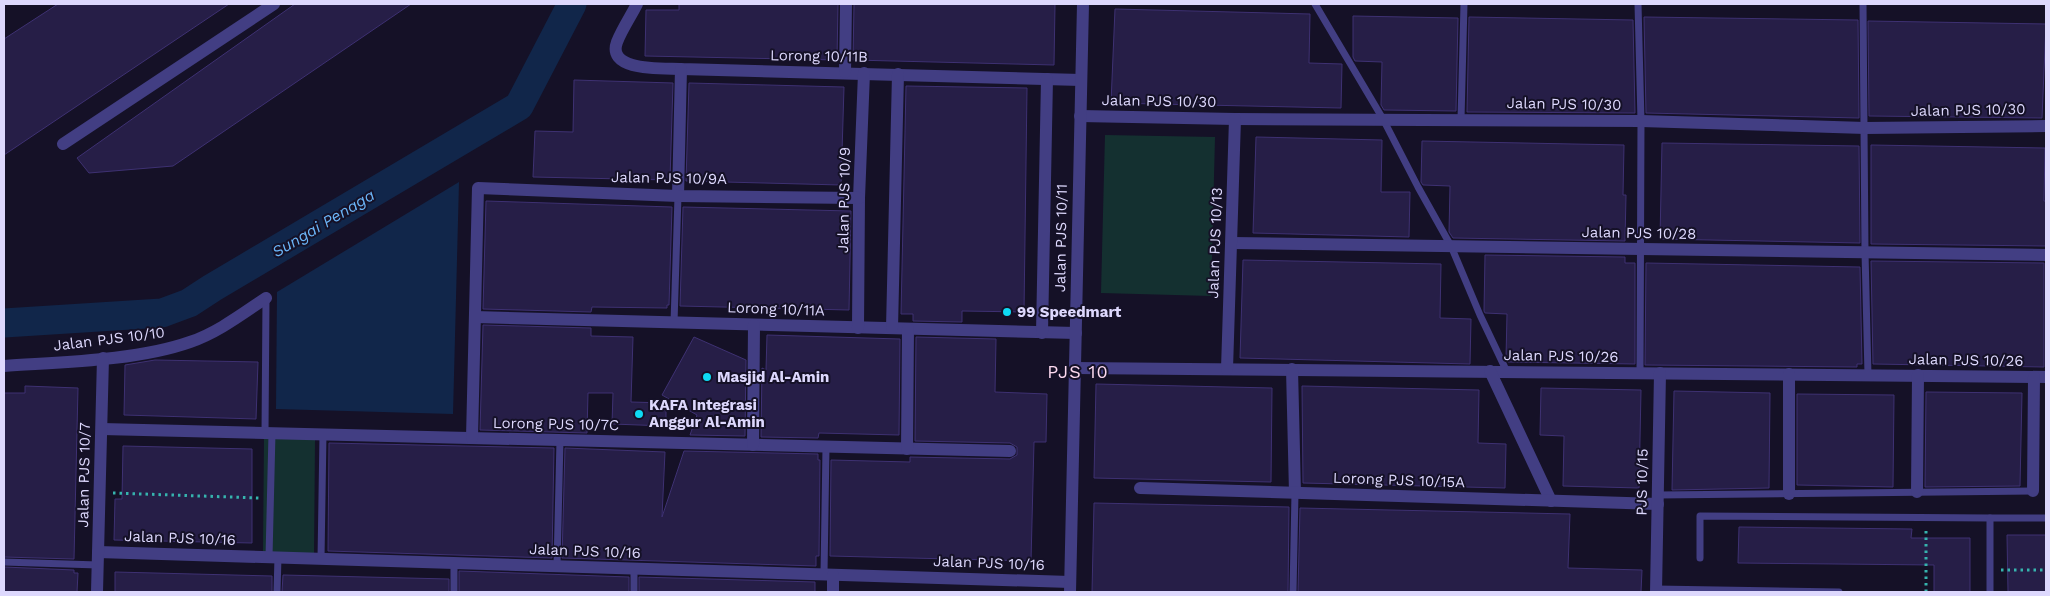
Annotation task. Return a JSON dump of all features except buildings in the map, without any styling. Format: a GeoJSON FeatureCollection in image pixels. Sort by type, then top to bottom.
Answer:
{"type":"FeatureCollection","features":[{"type":"Feature","properties":{"kind":"street"},"geometry":{"type":"LineString","coordinates":[[63,144],[274,4]]}},
{"type":"Feature","properties":{"kind":"street","name":"Lorong 10/11B"},"geometry":{"type":"LineString","coordinates":[[637,4],[616,43],[616,52],[620,60],[630,66],[1081,80]]}},
{"type":"Feature","properties":{"kind":"street"},"geometry":{"type":"LineString","coordinates":[[845,72],[846,4]]}},
{"type":"Feature","properties":{"kind":"street","name":"Jalan PJS 10/11"},"geometry":{"type":"LineString","coordinates":[[1070,587],[1083,4]]}},
{"type":"Feature","properties":{"kind":"street"},"geometry":{"type":"LineString","coordinates":[[678,196],[681,69]]}},
{"type":"Feature","properties":{"kind":"street","name":"Jalan PJS 10/9"},"geometry":{"type":"LineString","coordinates":[[858,328],[864,73]]}},
{"type":"Feature","properties":{"kind":"street"},"geometry":{"type":"LineString","coordinates":[[892,328],[898,74]]}},
{"type":"Feature","properties":{"kind":"street"},"geometry":{"type":"LineString","coordinates":[[1042,333],[1047,79]]}},
{"type":"Feature","properties":{"kind":"street","name":"Jalan PJS 10/30"},"geometry":{"type":"LineString","coordinates":[[1080,116],[1641,121],[1865,128],[2046,126]]}},
{"type":"Feature","properties":{"kind":"street","name":"Jalan PJS 10/13"},"geometry":{"type":"LineString","coordinates":[[1227,369],[1235,118]]}},
{"type":"Feature","properties":{"kind":"street","name":"Jalan PJS 10/9A"},"geometry":{"type":"LineString","coordinates":[[475,317],[478,188],[678,196],[860,198]]}},
{"type":"Feature","properties":{"kind":"street","name":"Jalan PJS 10/28"},"geometry":{"type":"LineString","coordinates":[[1232,243],[2046,256]]}},
{"type":"Feature","properties":{"kind":"street","name":"Jalan PJS 10/10"},"geometry":{"type":"LineString","coordinates":[[4,366],[104,358],[160,350],[191,342],[228,324],[266,298]]}},
{"type":"Feature","properties":{"kind":"street"},"geometry":{"type":"LineString","coordinates":[[472,438],[475,317]]}},
{"type":"Feature","properties":{"kind":"street","name":"Lorong 10/11A"},"geometry":{"type":"LineString","coordinates":[[475,317],[1076,334]]}},
{"type":"Feature","properties":{"kind":"street"},"geometry":{"type":"LineString","coordinates":[[752,445],[754,325]]}},
{"type":"Feature","properties":{"kind":"street"},"geometry":{"type":"LineString","coordinates":[[907,449],[908,329]]}},
{"type":"Feature","properties":{"kind":"street","name":"Jalan PJS 10/7"},"geometry":{"type":"LineString","coordinates":[[97,592],[104,358]]}},
{"type":"Feature","properties":{"kind":"street","name":"Jalan PJS 10/26"},"geometry":{"type":"LineString","coordinates":[[1075,368],[2040,377]]}},
{"type":"Feature","properties":{"kind":"street"},"geometry":{"type":"LineString","coordinates":[[1292,369],[1295,493]]}},
{"type":"Feature","properties":{"kind":"street"},"geometry":{"type":"LineString","coordinates":[[1490,371],[1550,500]]}},
{"type":"Feature","properties":{"kind":"street","name":"PJS 10/15"},"geometry":{"type":"LineString","coordinates":[[1656,591],[1660,373]]}},
{"type":"Feature","properties":{"kind":"street"},"geometry":{"type":"LineString","coordinates":[[1788,374],[1789,494]]}},
{"type":"Feature","properties":{"kind":"street"},"geometry":{"type":"LineString","coordinates":[[1917,492],[1918,376]]}},
{"type":"Feature","properties":{"kind":"street"},"geometry":{"type":"LineString","coordinates":[[2033,491],[2040,377]]}},
{"type":"Feature","properties":{"kind":"street","name":"Lorong PJS 10/7C"},"geometry":{"type":"LineString","coordinates":[[102,429],[1010,451]]}},
{"type":"Feature","properties":{"kind":"street","name":"Lorong PJS 10/15A"},"geometry":{"type":"LineString","coordinates":[[1140,488],[1550,500],[1658,500]]}},
{"type":"Feature","properties":{"kind":"street","name":"Jalan PJS 10/16"},"geometry":{"type":"LineString","coordinates":[[98,558],[321,558],[828,575],[1070,587]]}},
{"type":"Feature","properties":{"kind":"street"},"geometry":{"type":"LineString","coordinates":[[828,575],[833,592]]}},
{"type":"Feature","properties":{"kind":"lane"},"geometry":{"type":"LineString","coordinates":[[1315,4],[1383,118],[1451,246],[1480,315],[1507,372]]}},
{"type":"Feature","properties":{"kind":"lane"},"geometry":{"type":"LineString","coordinates":[[1461,119],[1464,4]]}},
{"type":"Feature","properties":{"kind":"lane"},"geometry":{"type":"LineString","coordinates":[[1638,4],[1641,121],[1640,373]]}},
{"type":"Feature","properties":{"kind":"lane"},"geometry":{"type":"LineString","coordinates":[[1863,4],[1868,375]]}},
{"type":"Feature","properties":{"kind":"lane"},"geometry":{"type":"LineString","coordinates":[[674,322],[678,196]]}},
{"type":"Feature","properties":{"kind":"lane"},"geometry":{"type":"LineString","coordinates":[[266,298],[273,557],[277,592]]}},
{"type":"Feature","properties":{"kind":"lane"},"geometry":{"type":"LineString","coordinates":[[321,558],[323,434]]}},
{"type":"Feature","properties":{"kind":"lane"},"geometry":{"type":"LineString","coordinates":[[557,566],[560,440]]}},
{"type":"Feature","properties":{"kind":"lane"},"geometry":{"type":"LineString","coordinates":[[826,447],[828,575]]}},
{"type":"Feature","properties":{"kind":"lane"},"geometry":{"type":"LineString","coordinates":[[1658,500],[1789,494],[2033,491]]}},
{"type":"Feature","properties":{"kind":"lane"},"geometry":{"type":"LineString","coordinates":[[1293,592],[1295,493]]}},
{"type":"Feature","properties":{"kind":"lane"},"geometry":{"type":"LineString","coordinates":[[1700,558],[1700,516],[2046,518]]}},
{"type":"Feature","properties":{"kind":"lane"},"geometry":{"type":"LineString","coordinates":[[1990,518],[1990,592]]}},
{"type":"Feature","properties":{"kind":"lane"},"geometry":{"type":"LineString","coordinates":[[4,562],[98,558]]}},
{"type":"Feature","properties":{"kind":"lane"},"geometry":{"type":"LineString","coordinates":[[454,563],[454,592]]}},
{"type":"Feature","properties":{"kind":"lane"},"geometry":{"type":"LineString","coordinates":[[634,569],[634,592]]}},
{"type":"Feature","properties":{"kind":"lane"},"geometry":{"type":"LineString","coordinates":[[1656,591],[1839,592]]}},
{"type":"Feature","properties":{"kind":"path"},"geometry":{"type":"LineString","coordinates":[[100,492],[271,498]]}},
{"type":"Feature","properties":{"kind":"path"},"geometry":{"type":"LineString","coordinates":[[1926,517],[1926,592]]}},
{"type":"Feature","properties":{"kind":"path"},"geometry":{"type":"LineString","coordinates":[[1990,570],[2046,570]]}},
{"type":"Feature","properties":{"kind":"green space"},"geometry":{"type":"Polygon","coordinates":[[[1105,135],[1215,137],[1211,296],[1101,293],[1105,135]]]}},
{"type":"Feature","properties":{"kind":"green space"},"geometry":{"type":"Polygon","coordinates":[[[264,439],[315,439],[314,553],[263,553],[264,439]]]}},
{"type":"Feature","properties":{"kind":"water"},"geometry":{"type":"Polygon","coordinates":[[[459,182],[453,414],[276,409],[277,292],[459,182]]]}},
{"type":"Feature","properties":{"kind":"waterway","name":"Sungai Penaga"},"geometry":{"type":"LineString","coordinates":[[4,323],[162,313],[189,303],[519,106],[572,4]]}},
{"type":"Feature","properties":{"kind":"place","name":"99 Speedmart"},"geometry":{"type":"Point","coordinates":[1007,312]}},
{"type":"Feature","properties":{"kind":"place","name":"Masjid Al-Amin"},"geometry":{"type":"Point","coordinates":[707,377]}},
{"type":"Feature","properties":{"kind":"place","name":"KAFA Integrasi Anggur Al-Amin"},"geometry":{"type":"Point","coordinates":[639,414]}},
{"type":"Feature","properties":{"kind":"district","name":"PJS 10"},"geometry":{"type":"Point","coordinates":[1078,372]}}]}
